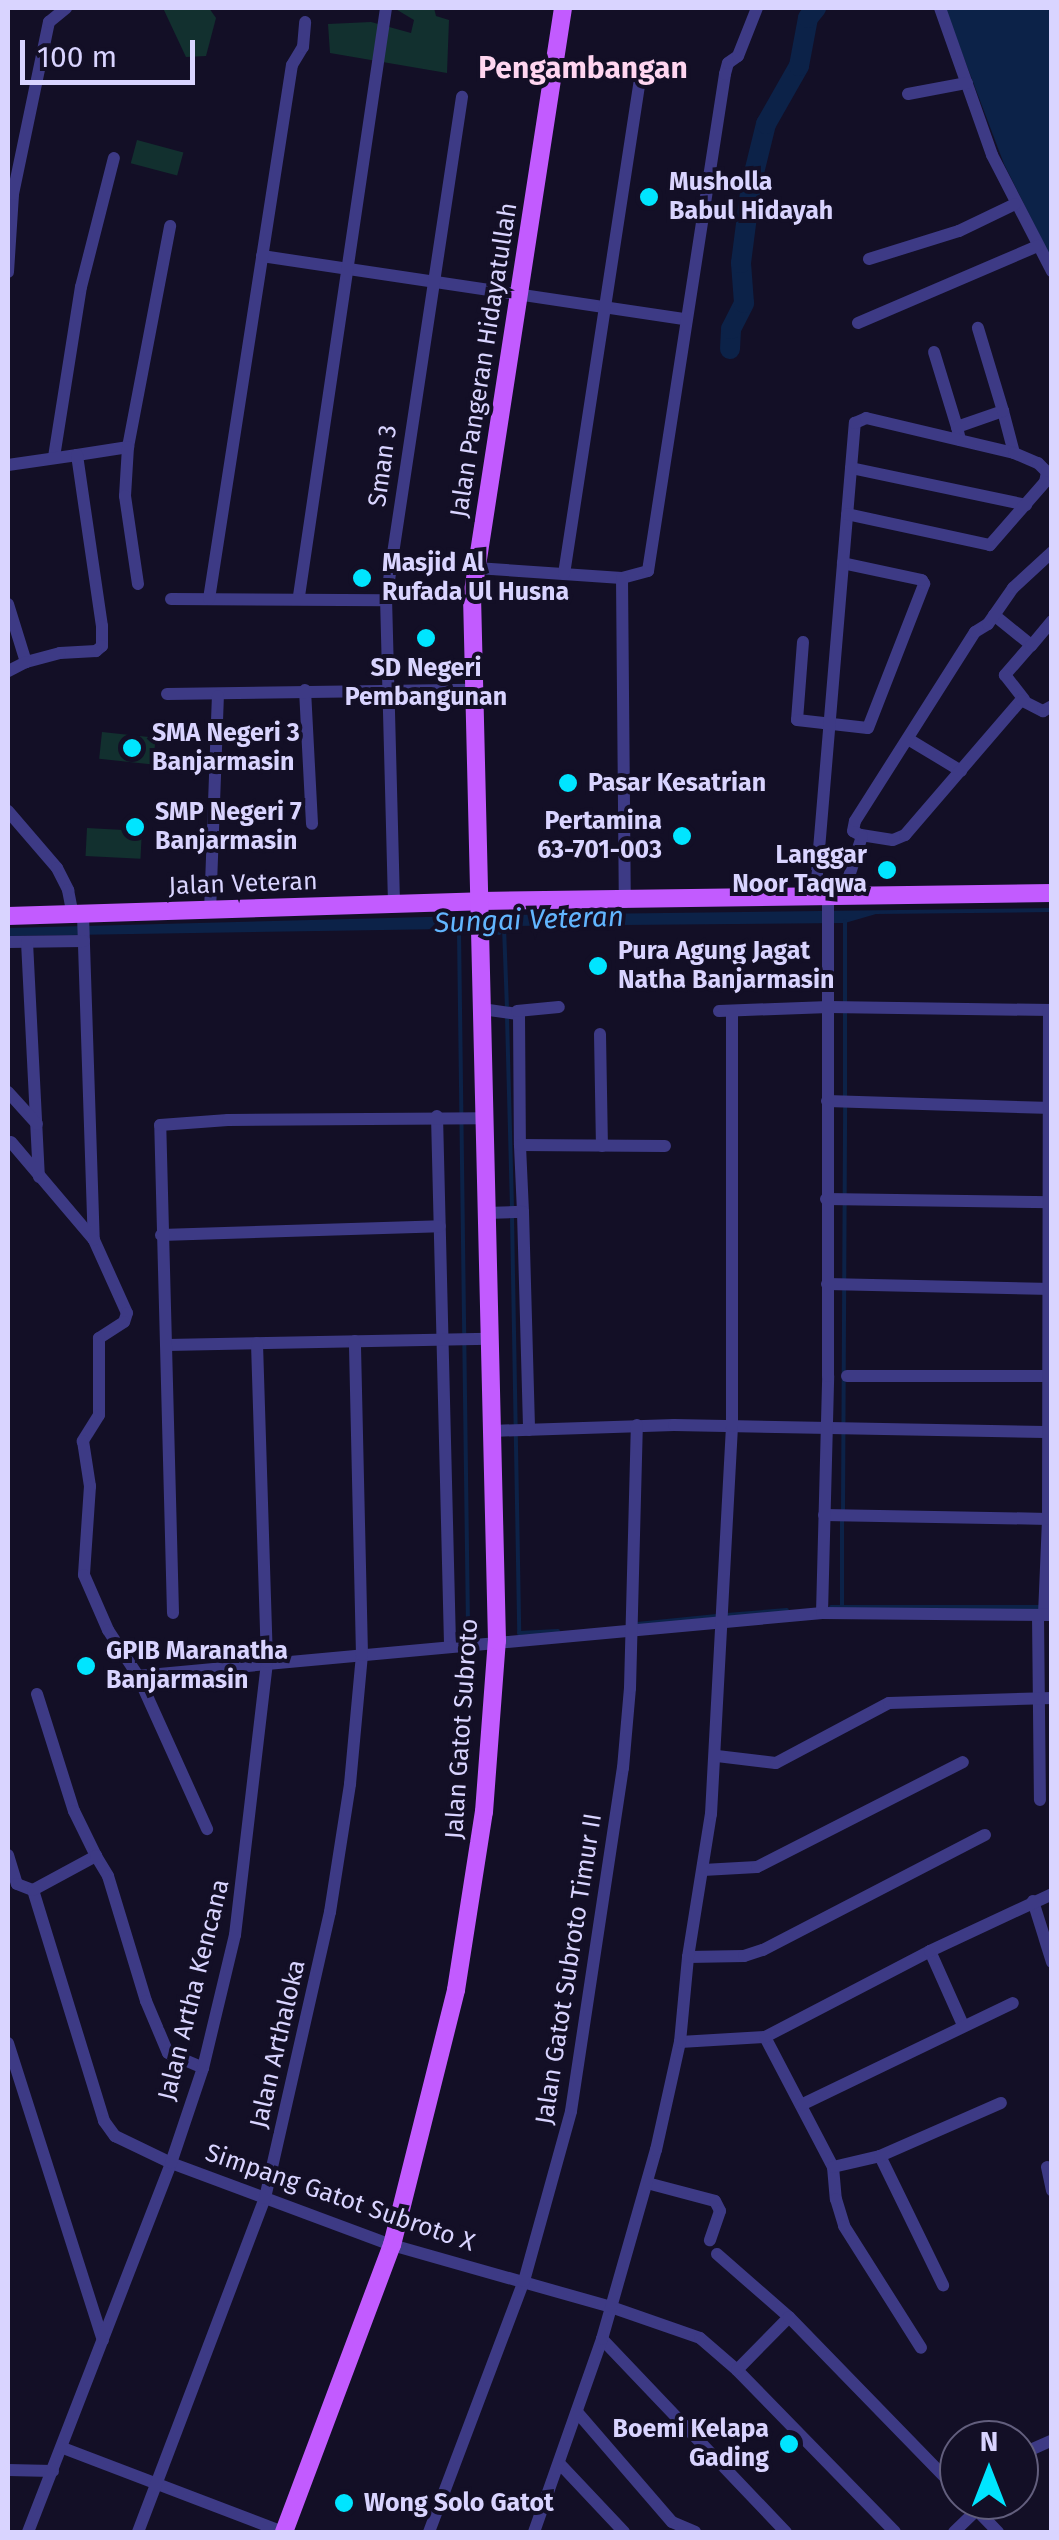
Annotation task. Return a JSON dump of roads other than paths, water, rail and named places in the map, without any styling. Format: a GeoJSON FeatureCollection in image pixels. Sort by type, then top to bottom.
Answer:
{"type":"FeatureCollection","features":[{"type":"Feature","properties":{"kind":"main road","name":"Jalan Pangeran Hidayatullah"},"geometry":{"type":"LineString","coordinates":[[482,909],[472,690],[476,568],[562,8]]}},
{"type":"Feature","properties":{"kind":"main road","name":"Jalan Veteran"},"geometry":{"type":"LineString","coordinates":[[8,916],[81,926],[210,912],[394,903],[482,909],[1052,892]]}},
{"type":"Feature","properties":{"kind":"main road","name":"Jalan Gatot Subroto"},"geometry":{"type":"LineString","coordinates":[[284,2532],[392,2245],[456,1990],[484,1812],[513,1430],[481,1339],[508,1213],[479,1118],[503,1010],[484,939],[482,909]]}},
{"type":"Feature","properties":{"kind":"street"},"geometry":{"type":"LineString","coordinates":[[8,272],[13,194],[49,22],[66,8]]}},
{"type":"Feature","properties":{"kind":"street"},"geometry":{"type":"LineString","coordinates":[[299,596],[386,8]]}},
{"type":"Feature","properties":{"kind":"street"},"geometry":{"type":"LineString","coordinates":[[476,568],[622,578],[641,576],[650,564],[725,74],[730,61],[738,56],[757,8]]}},
{"type":"Feature","properties":{"kind":"street"},"geometry":{"type":"LineString","coordinates":[[940,8],[1016,204],[1052,271]]}},
{"type":"Feature","properties":{"kind":"street"},"geometry":{"type":"LineString","coordinates":[[209,599],[292,65],[302,50],[306,22]]}},
{"type":"Feature","properties":{"kind":"street"},"geometry":{"type":"LineString","coordinates":[[564,574],[640,78]]}},
{"type":"Feature","properties":{"kind":"street"},"geometry":{"type":"LineString","coordinates":[[908,94],[966,83]]}},
{"type":"Feature","properties":{"kind":"street","name":"Sman 3"},"geometry":{"type":"LineString","coordinates":[[394,903],[386,600],[462,97]]}},
{"type":"Feature","properties":{"kind":"street"},"geometry":{"type":"LineString","coordinates":[[54,457],[81,287],[114,158]]}},
{"type":"Feature","properties":{"kind":"street"},"geometry":{"type":"LineString","coordinates":[[869,259],[959,231],[1016,204]]}},
{"type":"Feature","properties":{"kind":"street"},"geometry":{"type":"LineString","coordinates":[[138,584],[125,496],[128,447],[170,226]]}},
{"type":"Feature","properties":{"kind":"street"},"geometry":{"type":"LineString","coordinates":[[858,323],[1038,246]]}},
{"type":"Feature","properties":{"kind":"street"},"geometry":{"type":"LineString","coordinates":[[262,256],[602,310],[685,319]]}},
{"type":"Feature","properties":{"kind":"street"},"geometry":{"type":"LineString","coordinates":[[978,328],[1014,453]]}},
{"type":"Feature","properties":{"kind":"street"},"geometry":{"type":"LineString","coordinates":[[934,352],[959,434]]}},
{"type":"Feature","properties":{"kind":"street"},"geometry":{"type":"LineString","coordinates":[[959,434],[1002,411]]}},
{"type":"Feature","properties":{"kind":"street"},"geometry":{"type":"LineString","coordinates":[[822,1610],[838,1429],[839,1102],[828,929],[830,724],[853,426],[861,419],[959,434],[1038,463],[1046,472],[1045,482],[996,542],[985,546],[847,514]]}},
{"type":"Feature","properties":{"kind":"street"},"geometry":{"type":"LineString","coordinates":[[8,466],[128,447]]}},
{"type":"Feature","properties":{"kind":"street"},"geometry":{"type":"LineString","coordinates":[[8,671],[26,662],[102,646],[77,455]]}},
{"type":"Feature","properties":{"kind":"street"},"geometry":{"type":"LineString","coordinates":[[851,468],[1026,505]]}},
{"type":"Feature","properties":{"kind":"street"},"geometry":{"type":"LineString","coordinates":[[1024,699],[905,835],[893,840],[853,831],[855,820],[967,644],[1013,588],[1052,552]]}},
{"type":"Feature","properties":{"kind":"street"},"geometry":{"type":"LineString","coordinates":[[803,642],[797,720],[862,729],[870,725],[924,588],[922,580],[843,563]]}},
{"type":"Feature","properties":{"kind":"street"},"geometry":{"type":"LineString","coordinates":[[622,578],[625,902]]}},
{"type":"Feature","properties":{"kind":"street"},"geometry":{"type":"LineString","coordinates":[[172,599],[299,596],[386,600]]}},
{"type":"Feature","properties":{"kind":"street"},"geometry":{"type":"LineString","coordinates":[[8,604],[26,662]]}},
{"type":"Feature","properties":{"kind":"street"},"geometry":{"type":"LineString","coordinates":[[994,615],[1031,646]]}},
{"type":"Feature","properties":{"kind":"street"},"geometry":{"type":"LineString","coordinates":[[1052,621],[1005,676],[1024,699],[1043,711],[1052,706]]}},
{"type":"Feature","properties":{"kind":"street"},"geometry":{"type":"LineString","coordinates":[[305,690],[312,824]]}},
{"type":"Feature","properties":{"kind":"street"},"geometry":{"type":"LineString","coordinates":[[167,694],[472,690]]}},
{"type":"Feature","properties":{"kind":"street"},"geometry":{"type":"LineString","coordinates":[[210,912],[218,696]]}},
{"type":"Feature","properties":{"kind":"street"},"geometry":{"type":"LineString","coordinates":[[908,738],[961,771]]}},
{"type":"Feature","properties":{"kind":"street"},"geometry":{"type":"LineString","coordinates":[[8,811],[57,868],[81,926],[94,1240]]}},
{"type":"Feature","properties":{"kind":"street"},"geometry":{"type":"LineString","coordinates":[[829,899],[861,835]]}},
{"type":"Feature","properties":{"kind":"street"},"geometry":{"type":"LineString","coordinates":[[8,942],[27,942],[81,926]]}},
{"type":"Feature","properties":{"kind":"street"},"geometry":{"type":"LineString","coordinates":[[27,942],[39,1177]]}},
{"type":"Feature","properties":{"kind":"street"},"geometry":{"type":"LineString","coordinates":[[559,1007],[503,1010],[520,1146],[508,1213],[513,1430],[732,1426],[1045,1432]]}},
{"type":"Feature","properties":{"kind":"street"},"geometry":{"type":"LineString","coordinates":[[534,2532],[602,2339],[647,2182],[680,2042],[688,1956],[718,1756],[732,1426],[726,1010],[1050,1010],[1045,1432],[1048,1519],[1040,1800]]}},
{"type":"Feature","properties":{"kind":"street"},"geometry":{"type":"LineString","coordinates":[[600,1034],[602,1146]]}},
{"type":"Feature","properties":{"kind":"street"},"geometry":{"type":"LineString","coordinates":[[8,1092],[37,1124]]}},
{"type":"Feature","properties":{"kind":"street"},"geometry":{"type":"LineString","coordinates":[[839,1102],[1050,1108]]}},
{"type":"Feature","properties":{"kind":"street"},"geometry":{"type":"LineString","coordinates":[[437,1116],[440,1226],[451,1339],[450,1646]]}},
{"type":"Feature","properties":{"kind":"street"},"geometry":{"type":"LineString","coordinates":[[173,1613],[160,1125],[479,1118]]}},
{"type":"Feature","properties":{"kind":"street"},"geometry":{"type":"LineString","coordinates":[[11,1142],[94,1240],[127,1313],[124,1322],[99,1338],[99,1415],[82,1441],[90,1486],[84,1575],[108,1630],[138,1676],[207,1829]]}},
{"type":"Feature","properties":{"kind":"street"},"geometry":{"type":"LineString","coordinates":[[520,1146],[665,1146]]}},
{"type":"Feature","properties":{"kind":"street"},"geometry":{"type":"LineString","coordinates":[[839,1199],[1050,1202]]}},
{"type":"Feature","properties":{"kind":"street"},"geometry":{"type":"LineString","coordinates":[[161,1235],[440,1226]]}},
{"type":"Feature","properties":{"kind":"street"},"geometry":{"type":"LineString","coordinates":[[837,1284],[1049,1289]]}},
{"type":"Feature","properties":{"kind":"street"},"geometry":{"type":"LineString","coordinates":[[167,1345],[481,1339]]}},
{"type":"Feature","properties":{"kind":"street","name":"Jalan Arthaloka"},"geometry":{"type":"LineString","coordinates":[[138,2532],[265,2198],[330,1912],[350,1784],[362,1655],[355,1341]]}},
{"type":"Feature","properties":{"kind":"street","name":"Jalan Artha Kencana"},"geometry":{"type":"LineString","coordinates":[[28,2532],[171,2164],[202,2068],[246,1872],[267,1662],[256,1343]]}},
{"type":"Feature","properties":{"kind":"street"},"geometry":{"type":"LineString","coordinates":[[847,1376],[1048,1376]]}},
{"type":"Feature","properties":{"kind":"street","name":"Jalan Gatot Subroto Timur II"},"geometry":{"type":"LineString","coordinates":[[429,2532],[524,2281],[571,2112],[623,1768],[632,1625],[637,1426]]}},
{"type":"Feature","properties":{"kind":"street"},"geometry":{"type":"LineString","coordinates":[[830,1515],[1048,1519]]}},
{"type":"Feature","properties":{"kind":"street"},"geometry":{"type":"LineString","coordinates":[[138,1676],[723,1615],[822,1610],[1044,1611]]}},
{"type":"Feature","properties":{"kind":"street"},"geometry":{"type":"LineString","coordinates":[[37,1694],[74,1811],[108,1876],[146,2001],[168,2053],[202,2068]]}},
{"type":"Feature","properties":{"kind":"street"},"geometry":{"type":"LineString","coordinates":[[718,1756],[776,1762],[889,1702],[1045,1698]]}},
{"type":"Feature","properties":{"kind":"street"},"geometry":{"type":"LineString","coordinates":[[703,1870],[757,1868],[963,1762]]}},
{"type":"Feature","properties":{"kind":"street"},"geometry":{"type":"LineString","coordinates":[[688,1956],[744,1956],[762,1950],[986,1836]]}},
{"type":"Feature","properties":{"kind":"street","name":"Simpang Gatot Subroto X"},"geometry":{"type":"LineString","coordinates":[[8,1855],[17,1884],[33,1890],[104,2121],[115,2136],[171,2164],[392,2245],[611,2307],[700,2338],[737,2370],[895,2532]]}},
{"type":"Feature","properties":{"kind":"street"},"geometry":{"type":"LineString","coordinates":[[33,1890],[96,1856]]}},
{"type":"Feature","properties":{"kind":"street"},"geometry":{"type":"LineString","coordinates":[[680,2042],[765,2036],[930,1950],[1052,1894]]}},
{"type":"Feature","properties":{"kind":"street"},"geometry":{"type":"LineString","coordinates":[[1033,1901],[1052,1962]]}},
{"type":"Feature","properties":{"kind":"street"},"geometry":{"type":"LineString","coordinates":[[930,1950],[964,2026]]}},
{"type":"Feature","properties":{"kind":"street"},"geometry":{"type":"LineString","coordinates":[[802,2105],[1013,2003]]}},
{"type":"Feature","properties":{"kind":"street"},"geometry":{"type":"LineString","coordinates":[[765,2036],[833,2167],[836,2200],[844,2226],[921,2348]]}},
{"type":"Feature","properties":{"kind":"street"},"geometry":{"type":"LineString","coordinates":[[8,2043],[103,2340]]}},
{"type":"Feature","properties":{"kind":"street"},"geometry":{"type":"LineString","coordinates":[[833,2167],[880,2156],[1001,2102]]}},
{"type":"Feature","properties":{"kind":"street"},"geometry":{"type":"LineString","coordinates":[[880,2156],[944,2285]]}},
{"type":"Feature","properties":{"kind":"street"},"geometry":{"type":"LineString","coordinates":[[1047,2167],[1052,2190]]}},
{"type":"Feature","properties":{"kind":"street"},"geometry":{"type":"LineString","coordinates":[[647,2182],[715,2202],[720,2211],[710,2240]]}},
{"type":"Feature","properties":{"kind":"street"},"geometry":{"type":"LineString","coordinates":[[718,2254],[789,2317],[939,2471]]}},
{"type":"Feature","properties":{"kind":"street"},"geometry":{"type":"LineString","coordinates":[[737,2370],[789,2317]]}},
{"type":"Feature","properties":{"kind":"street"},"geometry":{"type":"LineString","coordinates":[[602,2339],[786,2532]]}},
{"type":"Feature","properties":{"kind":"street"},"geometry":{"type":"LineString","coordinates":[[577,2412],[672,2522],[695,2532]]}},
{"type":"Feature","properties":{"kind":"street"},"geometry":{"type":"LineString","coordinates":[[62,2448],[284,2532]]}},
{"type":"Feature","properties":{"kind":"street"},"geometry":{"type":"LineString","coordinates":[[559,2463],[624,2532]]}},
{"type":"Feature","properties":{"kind":"street"},"geometry":{"type":"LineString","coordinates":[[8,2470],[52,2471]]}},
{"type":"Feature","properties":{"kind":"water"},"geometry":{"type":"Polygon","coordinates":[[[945,8],[1051,8],[1051,258],[1004,164],[945,8]]]}},
{"type":"Feature","properties":{"kind":"water","name":"Sungai Veteran"},"geometry":{"type":"Polygon","coordinates":[[[1052,908],[1051,912],[876,914],[845,923],[508,926],[500,935],[446,929],[8,936],[8,928],[465,916],[471,922],[498,921],[505,915],[1052,908]]]}},
{"type":"Feature","properties":{"kind":"waterway"},"geometry":{"type":"LineString","coordinates":[[730,349],[731,329],[744,303],[741,263],[751,185],[766,124],[799,66],[808,18],[816,8]]}},
{"type":"Feature","properties":{"kind":"waterway"},"geometry":{"type":"LineString","coordinates":[[845,921],[845,1002]]}},
{"type":"Feature","properties":{"kind":"waterway","name":"Sungai Veteran"},"geometry":{"type":"LineString","coordinates":[[504,927],[507,1008]]}},
{"type":"Feature","properties":{"kind":"waterway","name":"Sungai Veteran"},"geometry":{"type":"LineString","coordinates":[[459,931],[468,1626]]}},
{"type":"Feature","properties":{"kind":"waterway"},"geometry":{"type":"LineString","coordinates":[[845,1011],[845,1097]]}},
{"type":"Feature","properties":{"kind":"waterway"},"geometry":{"type":"LineString","coordinates":[[507,1017],[512,1208]]}},
{"type":"Feature","properties":{"kind":"waterway"},"geometry":{"type":"LineString","coordinates":[[843,1512],[845,1106]]}},
{"type":"Feature","properties":{"kind":"waterway"},"geometry":{"type":"LineString","coordinates":[[512,1217],[519,1633],[558,1631]]}},
{"type":"Feature","properties":{"kind":"waterway"},"geometry":{"type":"LineString","coordinates":[[842,1521],[842,1606]]}},
{"type":"Feature","properties":{"kind":"waterway"},"geometry":{"type":"LineString","coordinates":[[831,1607],[1052,1607]]}},
{"type":"Feature","properties":{"kind":"waterway"},"geometry":{"type":"LineString","coordinates":[[727,1615],[787,1610]]}},
{"type":"Feature","properties":{"kind":"waterway"},"geometry":{"type":"LineString","coordinates":[[637,1624],[717,1616]]}},
{"type":"Feature","properties":{"kind":"place","name":"Musholla Babul Hidayah"},"geometry":{"type":"Point","coordinates":[649,197]}},
{"type":"Feature","properties":{"kind":"place","name":"Masjid Al Rufada Ul Husna"},"geometry":{"type":"Point","coordinates":[362,578]}},
{"type":"Feature","properties":{"kind":"place","name":"SD Negeri Pembangunan"},"geometry":{"type":"Point","coordinates":[426,638]}},
{"type":"Feature","properties":{"kind":"place","name":"SMA Negeri 3 Banjarmasin"},"geometry":{"type":"Point","coordinates":[132,748]}},
{"type":"Feature","properties":{"kind":"place","name":"Pasar Kesatrian"},"geometry":{"type":"Point","coordinates":[568,783]}},
{"type":"Feature","properties":{"kind":"place","name":"SMP Negeri 7 Banjarmasin"},"geometry":{"type":"Point","coordinates":[135,827]}},
{"type":"Feature","properties":{"kind":"place","name":"Pertamina 63-701-003"},"geometry":{"type":"Point","coordinates":[682,836]}},
{"type":"Feature","properties":{"kind":"place","name":"Langgar Noor Taqwa"},"geometry":{"type":"Point","coordinates":[887,870]}},
{"type":"Feature","properties":{"kind":"place","name":"Pura Agung Jagat Natha Banjarmasin"},"geometry":{"type":"Point","coordinates":[598,966]}},
{"type":"Feature","properties":{"kind":"place","name":"GPIB Maranatha Banjarmasin"},"geometry":{"type":"Point","coordinates":[86,1666]}},
{"type":"Feature","properties":{"kind":"place","name":"Boemi Kelapa Gading"},"geometry":{"type":"Point","coordinates":[789,2444]}},
{"type":"Feature","properties":{"kind":"place","name":"Wong Solo Gatot"},"geometry":{"type":"Point","coordinates":[344,2503]}},
{"type":"Feature","properties":{"kind":"district","name":"Pengambangan"},"geometry":{"type":"Point","coordinates":[583,68]}}]}
